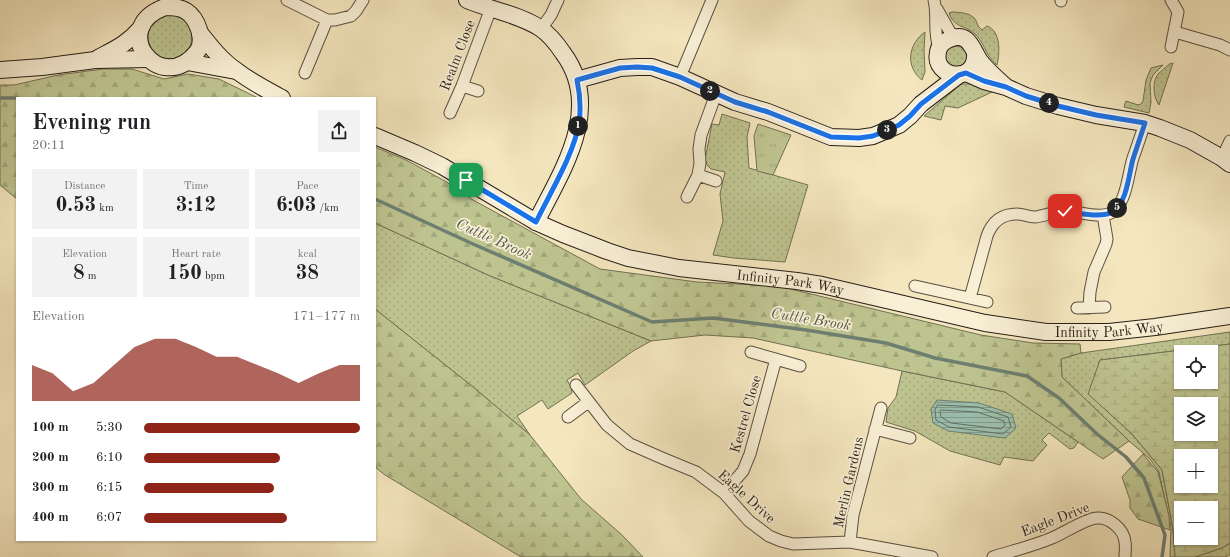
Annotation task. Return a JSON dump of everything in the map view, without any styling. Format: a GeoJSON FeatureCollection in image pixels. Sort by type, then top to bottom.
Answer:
{"type":"FeatureCollection","features":[{"type":"Feature","properties":{"kind":"street"},"geometry":{"type":"LineString","coordinates":[[287,0],[328,20],[351,16],[363,0]]}},
{"type":"Feature","properties":{"kind":"street"},"geometry":{"type":"LineString","coordinates":[[467,0],[524,20],[542,29],[567,58],[577,80],[580,93],[579,124],[573,145],[536,222]]}},
{"type":"Feature","properties":{"kind":"street"},"geometry":{"type":"LineString","coordinates":[[542,29],[558,0]]}},
{"type":"Feature","properties":{"kind":"street"},"geometry":{"type":"LineString","coordinates":[[680,77],[712,0]]}},
{"type":"Feature","properties":{"kind":"street"},"geometry":{"type":"LineString","coordinates":[[1171,0],[1178,12],[1171,47]]}},
{"type":"Feature","properties":{"kind":"street"},"geometry":{"type":"LineString","coordinates":[[95,60],[126,44],[154,11],[177,4],[191,16],[197,24],[201,41],[199,50],[187,62],[176,66],[166,67],[157,64],[149,59],[140,46],[140,29]]}},
{"type":"Feature","properties":{"kind":"street"},"geometry":{"type":"LineString","coordinates":[[935,4],[948,29],[957,37],[969,41],[980,61],[991,74],[1006,87]]}},
{"type":"Feature","properties":{"kind":"street"},"geometry":{"type":"LineString","coordinates":[[935,4],[936,35],[939,48],[937,57],[941,67],[950,74],[963,74],[1006,87],[1026,96],[1058,106],[1096,115],[1145,123],[1190,140],[1226,161],[1230,141]]}},
{"type":"Feature","properties":{"kind":"street","name":"Realm Close"},"geometry":{"type":"LineString","coordinates":[[450,113],[462,86],[491,8]]}},
{"type":"Feature","properties":{"kind":"street"},"geometry":{"type":"LineString","coordinates":[[306,73],[328,20]]}},
{"type":"Feature","properties":{"kind":"street"},"geometry":{"type":"LineString","coordinates":[[1175,32],[1220,45],[1230,50]]}},
{"type":"Feature","properties":{"kind":"street"},"geometry":{"type":"LineString","coordinates":[[200,33],[212,48],[236,71],[280,97]]}},
{"type":"Feature","properties":{"kind":"street"},"geometry":{"type":"LineString","coordinates":[[939,48],[948,40],[957,37]]}},
{"type":"Feature","properties":{"kind":"street"},"geometry":{"type":"LineString","coordinates":[[577,80],[620,68],[652,68],[680,77],[735,102],[768,112],[831,137],[859,138],[873,136],[899,125],[921,104],[963,74],[973,65],[976,57],[975,52]]}},
{"type":"Feature","properties":{"kind":"street"},"geometry":{"type":"LineString","coordinates":[[0,70],[42,67],[95,60],[149,59]]}},
{"type":"Feature","properties":{"kind":"street"},"geometry":{"type":"LineString","coordinates":[[187,62],[236,71]]}},
{"type":"Feature","properties":{"kind":"street"},"geometry":{"type":"LineString","coordinates":[[921,104],[941,67]]}},
{"type":"Feature","properties":{"kind":"street"},"geometry":{"type":"LineString","coordinates":[[462,86],[478,91]]}},
{"type":"Feature","properties":{"kind":"street"},"geometry":{"type":"LineString","coordinates":[[687,197],[698,175],[701,135],[716,94]]}},
{"type":"Feature","properties":{"kind":"street"},"geometry":{"type":"LineString","coordinates":[[970,298],[990,227],[1000,218],[1018,214],[1036,217],[1065,211],[1079,214],[1102,215],[1114,211],[1123,198],[1133,158],[1145,123]]}},
{"type":"Feature","properties":{"kind":"street","name":"Infinity Park Way"},"geometry":{"type":"LineString","coordinates":[[376,136],[442,166],[536,222],[588,245],[628,258],[685,269],[822,285],[956,317],[1017,329],[1046,332],[1109,332],[1230,316]]}},
{"type":"Feature","properties":{"kind":"street"},"geometry":{"type":"LineString","coordinates":[[698,175],[716,181]]}},
{"type":"Feature","properties":{"kind":"street"},"geometry":{"type":"LineString","coordinates":[[1089,308],[1090,292],[1094,272],[1107,239],[1102,215]]}},
{"type":"Feature","properties":{"kind":"street"},"geometry":{"type":"LineString","coordinates":[[915,286],[987,302]]}},
{"type":"Feature","properties":{"kind":"street"},"geometry":{"type":"LineString","coordinates":[[1077,308],[1105,307]]}},
{"type":"Feature","properties":{"kind":"street","name":"Kestrel Close"},"geometry":{"type":"LineString","coordinates":[[751,352],[800,366]]}},
{"type":"Feature","properties":{"kind":"street","name":"Kestrel Close"},"geometry":{"type":"LineString","coordinates":[[724,493],[743,471],[750,454],[776,359]]}},
{"type":"Feature","properties":{"kind":"street","name":"Eagle Drive"},"geometry":{"type":"LineString","coordinates":[[576,385],[607,426],[630,444],[696,472],[724,493],[749,521],[769,536],[793,544],[850,542],[932,557]]}},
{"type":"Feature","properties":{"kind":"street"},"geometry":{"type":"LineString","coordinates":[[568,417],[588,402]]}},
{"type":"Feature","properties":{"kind":"street","name":"Merlin Gardens"},"geometry":{"type":"LineString","coordinates":[[850,542],[853,514],[881,408]]}},
{"type":"Feature","properties":{"kind":"street","name":"Merlin Gardens"},"geometry":{"type":"LineString","coordinates":[[875,429],[910,438]]}},
{"type":"Feature","properties":{"kind":"street","name":"Eagle Drive"},"geometry":{"type":"LineString","coordinates":[[993,557],[1051,538],[1087,521],[1097,518],[1108,520],[1116,525],[1126,541],[1125,557]]}},
{"type":"Feature","properties":{"kind":"green space"},"geometry":{"type":"Polygon","coordinates":[[[952,12],[971,15],[982,30],[987,26],[992,29],[997,37],[999,49],[997,65],[975,34],[957,24],[951,18],[949,13],[952,12]]]}},
{"type":"Feature","properties":{"kind":"green space"},"geometry":{"type":"Polygon","coordinates":[[[170,15],[182,19],[188,25],[192,37],[188,49],[182,55],[170,59],[158,55],[152,49],[148,37],[152,25],[158,19],[170,15]]]}},
{"type":"Feature","properties":{"kind":"green space"},"geometry":{"type":"Polygon","coordinates":[[[925,32],[925,72],[922,80],[913,69],[911,56],[915,43],[925,32]]]}},
{"type":"Feature","properties":{"kind":"green space"},"geometry":{"type":"Polygon","coordinates":[[[956,46],[960,47],[966,53],[966,61],[960,67],[956,68],[952,67],[946,61],[945,57],[946,53],[952,47],[956,46]]]}},
{"type":"Feature","properties":{"kind":"green space"},"geometry":{"type":"Polygon","coordinates":[[[1173,63],[1159,105],[1154,94],[1156,77],[1168,65],[1173,63]]]}},
{"type":"Feature","properties":{"kind":"green space"},"geometry":{"type":"Polygon","coordinates":[[[1163,65],[1153,75],[1150,83],[1151,102],[1149,113],[1124,107],[1126,101],[1138,105],[1141,104],[1143,101],[1146,80],[1151,68],[1163,65]]]}},
{"type":"Feature","properties":{"kind":"green space"},"geometry":{"type":"Polygon","coordinates":[[[103,69],[132,69],[164,79],[188,74],[219,79],[256,97],[16,97],[16,198],[0,185],[0,85],[14,85],[58,75],[103,69]]]}},
{"type":"Feature","properties":{"kind":"green space"},"geometry":{"type":"Polygon","coordinates":[[[961,84],[971,84],[992,92],[958,108],[945,106],[941,120],[924,116],[961,84]]]}},
{"type":"Feature","properties":{"kind":"green space"},"geometry":{"type":"Polygon","coordinates":[[[722,114],[750,123],[747,137],[749,168],[808,185],[785,262],[713,255],[723,221],[720,194],[725,172],[711,169],[707,165],[705,159],[712,124],[719,125],[722,114]]]}},
{"type":"Feature","properties":{"kind":"green space"},"geometry":{"type":"Polygon","coordinates":[[[758,124],[791,135],[773,175],[757,171],[754,136],[758,124]]]}},
{"type":"Feature","properties":{"kind":"green space"},"geometry":{"type":"Polygon","coordinates":[[[376,147],[406,160],[445,181],[473,200],[600,269],[697,282],[778,286],[981,335],[1033,343],[1080,344],[1081,353],[1061,359],[1062,377],[1129,441],[1103,459],[1005,392],[753,338],[705,335],[651,341],[488,275],[376,223],[376,147]]]}},
{"type":"Feature","properties":{"kind":"green space"},"geometry":{"type":"Polygon","coordinates":[[[376,223],[488,275],[651,341],[633,351],[585,385],[578,373],[567,380],[571,387],[572,393],[548,409],[542,400],[517,416],[530,435],[473,387],[376,310],[376,223]]]}},
{"type":"Feature","properties":{"kind":"green space"},"geometry":{"type":"Polygon","coordinates":[[[376,310],[473,387],[530,435],[581,499],[622,535],[643,557],[521,557],[385,475],[376,468],[376,310]]]}},
{"type":"Feature","properties":{"kind":"green space"},"geometry":{"type":"Polygon","coordinates":[[[1230,332],[1230,344],[1218,345],[1174,345],[1174,351],[1100,360],[1089,394],[1132,434],[1162,470],[1173,529],[1175,557],[1170,557],[1171,527],[1159,472],[1150,459],[1062,377],[1061,359],[1081,353],[1230,332]]]}},
{"type":"Feature","properties":{"kind":"green space"},"geometry":{"type":"Polygon","coordinates":[[[1230,344],[1230,543],[1222,548],[1195,557],[1175,557],[1174,545],[1218,545],[1218,501],[1174,501],[1174,543],[1173,529],[1162,470],[1132,434],[1088,394],[1100,360],[1174,351],[1174,389],[1218,389],[1218,345],[1230,344]]]}},
{"type":"Feature","properties":{"kind":"green space"},"geometry":{"type":"Polygon","coordinates":[[[902,371],[1005,392],[1078,442],[1074,448],[1070,449],[1049,433],[1042,440],[1047,445],[1033,461],[1004,457],[1000,465],[950,451],[915,431],[886,422],[888,408],[896,397],[902,371]]]}},
{"type":"Feature","properties":{"kind":"green space"},"geometry":{"type":"Polygon","coordinates":[[[1143,454],[1158,472],[1169,516],[1170,530],[1138,519],[1130,508],[1130,500],[1122,477],[1143,454]]]}},
{"type":"Feature","properties":{"kind":"green space"},"geometry":{"type":"Polygon","coordinates":[[[1230,543],[1230,555],[1225,557],[1195,557],[1222,548],[1230,543]]]}},
{"type":"Feature","properties":{"kind":"water"},"geometry":{"type":"Polygon","coordinates":[[[937,400],[979,403],[1012,414],[1016,428],[1005,438],[948,431],[933,423],[931,409],[937,400]]]}},
{"type":"Feature","properties":{"kind":"waterway","name":"Cuttle Brook"},"geometry":{"type":"LineString","coordinates":[[0,98],[16,98]]}},
{"type":"Feature","properties":{"kind":"waterway","name":"Cuttle Brook"},"geometry":{"type":"LineString","coordinates":[[376,199],[473,244],[652,322],[713,318],[806,330],[886,343],[935,358],[1027,376],[1059,398],[1097,434],[1126,457],[1144,478],[1165,535],[1162,557]]}},
{"type":"Feature","properties":{"kind":"route"},"geometry":{"type":"LineString","coordinates":[[466,180],[536,222],[573,145],[579,124],[580,93],[577,80],[620,68],[652,68],[680,77],[735,102],[768,112],[811,130],[831,137],[843,138],[873,136],[899,125],[921,104],[939,90],[959,75],[966,73],[984,81],[1006,87],[1026,96],[1058,106],[1096,115],[1145,123],[1133,158],[1123,198],[1114,211],[1102,215],[1079,214],[1065,211]]}}]}
